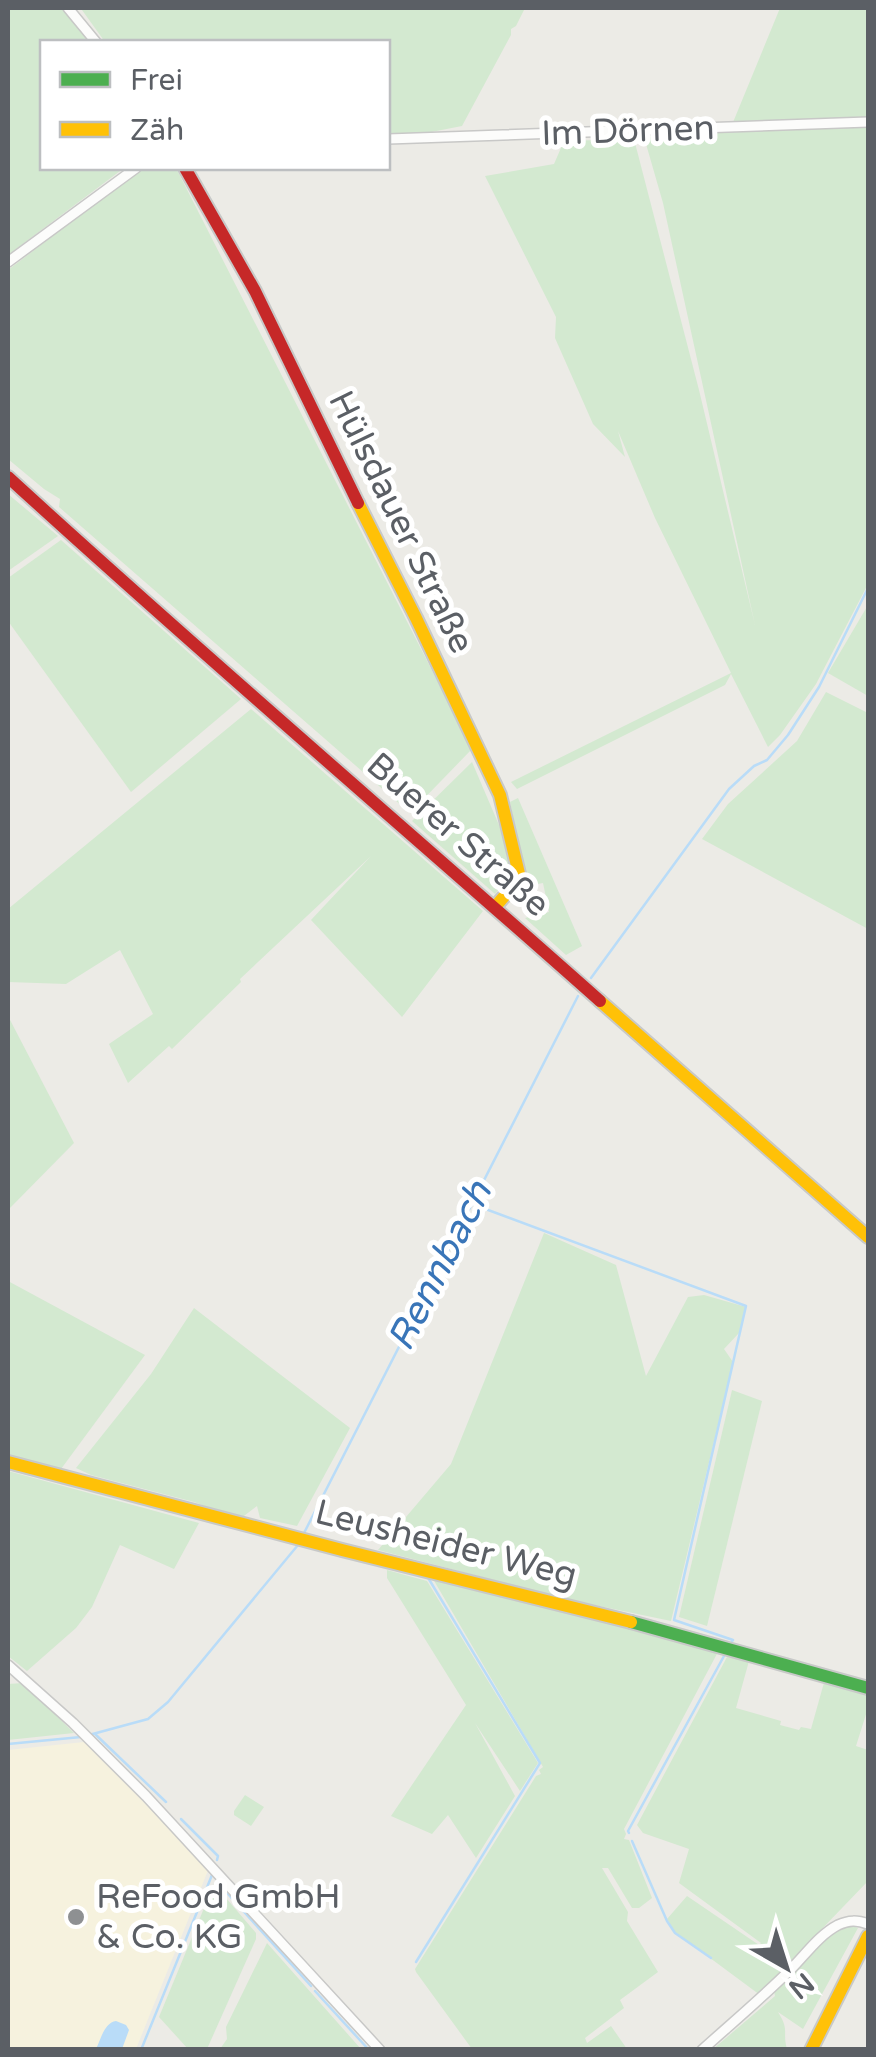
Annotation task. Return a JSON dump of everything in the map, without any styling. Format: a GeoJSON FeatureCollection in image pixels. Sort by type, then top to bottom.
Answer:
{"type":"FeatureCollection","features":[{"type":"Feature","properties":{"kind":"street"},"geometry":{"type":"LineString","coordinates":[[68,8],[94,40]]}},
{"type":"Feature","properties":{"kind":"street","name":"Im Dörnen"},"geometry":{"type":"LineString","coordinates":[[390,139],[868,122]]}},
{"type":"Feature","properties":{"kind":"street"},"geometry":{"type":"LineString","coordinates":[[8,262],[133,170]]}},
{"type":"Feature","properties":{"kind":"street","name":"Hülsdauer Straße"},"geometry":{"type":"LineString","coordinates":[[186,170],[254,291],[500,796],[520,878],[495,907]]}},
{"type":"Feature","properties":{"kind":"street","name":"Buerer Straße"},"geometry":{"type":"LineString","coordinates":[[8,477],[154,612],[255,696],[868,1237]]}},
{"type":"Feature","properties":{"kind":"street","name":"Leusheider Weg"},"geometry":{"type":"LineString","coordinates":[[8,1462],[582,1608],[868,1688]]}},
{"type":"Feature","properties":{"kind":"street"},"geometry":{"type":"LineString","coordinates":[[8,1665],[160,1810],[380,2050]]}},
{"type":"Feature","properties":{"kind":"street"},"geometry":{"type":"LineString","coordinates":[[702,2050],[827,1932],[852,1921],[868,1924]]}},
{"type":"Feature","properties":{"kind":"street"},"geometry":{"type":"LineString","coordinates":[[811,2050],[868,1936]]}},
{"type":"Feature","properties":{"kind":"shaded area"},"geometry":{"type":"Polygon","coordinates":[[[84,1742],[209,1868],[136,2049],[8,2049],[8,1750],[84,1742]]]}},
{"type":"Feature","properties":{"kind":"green space"},"geometry":{"type":"Polygon","coordinates":[[[8,8],[67,8],[92,40],[40,40],[40,170],[121,170],[8,255],[8,8]]]}},
{"type":"Feature","properties":{"kind":"green space"},"geometry":{"type":"Polygon","coordinates":[[[525,8],[462,126],[421,134],[390,134],[390,40],[104,40],[82,10],[525,8]]]}},
{"type":"Feature","properties":{"kind":"green space"},"geometry":{"type":"Polygon","coordinates":[[[780,8],[868,8],[868,584],[816,684],[768,747],[731,674],[725,685],[517,789],[511,782],[731,673],[655,518],[618,431],[625,457],[593,424],[555,338],[556,317],[485,176],[554,164],[564,141],[634,139],[755,625],[663,203],[644,137],[729,132],[780,8]]]}},
{"type":"Feature","properties":{"kind":"green space"},"geometry":{"type":"Polygon","coordinates":[[[139,170],[177,170],[472,749],[410,813],[59,507],[60,499],[8,459],[8,270],[139,170]]]}},
{"type":"Feature","properties":{"kind":"green space"},"geometry":{"type":"Polygon","coordinates":[[[8,494],[58,536],[8,571],[8,494]]]}},
{"type":"Feature","properties":{"kind":"green space"},"geometry":{"type":"Polygon","coordinates":[[[61,540],[241,699],[131,792],[8,621],[8,578],[61,540]]]}},
{"type":"Feature","properties":{"kind":"green space"},"geometry":{"type":"Polygon","coordinates":[[[868,605],[868,696],[828,673],[868,605]]]}},
{"type":"Feature","properties":{"kind":"green space"},"geometry":{"type":"Polygon","coordinates":[[[826,692],[868,713],[868,929],[702,839],[728,804],[797,741],[826,692]]]}},
{"type":"Feature","properties":{"kind":"green space"},"geometry":{"type":"Polygon","coordinates":[[[251,709],[483,911],[402,1017],[311,920],[371,856],[172,1049],[169,1046],[128,1083],[109,1044],[153,1014],[120,950],[66,984],[8,982],[8,909],[251,709]]]}},
{"type":"Feature","properties":{"kind":"green space"},"geometry":{"type":"Polygon","coordinates":[[[472,762],[517,867],[495,894],[412,821],[472,762]]]}},
{"type":"Feature","properties":{"kind":"green space"},"geometry":{"type":"Polygon","coordinates":[[[518,798],[582,946],[566,955],[525,918],[549,912],[543,883],[527,886],[510,802],[518,798]]]}},
{"type":"Feature","properties":{"kind":"green space"},"geometry":{"type":"Polygon","coordinates":[[[8,1016],[74,1143],[8,1210],[8,1016]]]}},
{"type":"Feature","properties":{"kind":"green space"},"geometry":{"type":"Polygon","coordinates":[[[544,1233],[616,1265],[646,1376],[688,1297],[704,1295],[746,1307],[739,1333],[724,1349],[733,1362],[671,1621],[575,1601],[378,1550],[451,1464],[544,1233]]]}},
{"type":"Feature","properties":{"kind":"green space"},"geometry":{"type":"Polygon","coordinates":[[[8,1281],[145,1355],[61,1469],[8,1455],[8,1281]]]}},
{"type":"Feature","properties":{"kind":"green space"},"geometry":{"type":"Polygon","coordinates":[[[194,1308],[350,1428],[297,1526],[260,1518],[257,1506],[240,1519],[76,1468],[151,1374],[194,1308]]]}},
{"type":"Feature","properties":{"kind":"green space"},"geometry":{"type":"Polygon","coordinates":[[[732,1390],[762,1401],[707,1626],[679,1617],[732,1390]]]}},
{"type":"Feature","properties":{"kind":"green space"},"geometry":{"type":"Polygon","coordinates":[[[8,1471],[199,1523],[174,1569],[120,1545],[92,1607],[76,1628],[27,1671],[8,1656],[8,1471]]]}},
{"type":"Feature","properties":{"kind":"green space"},"geometry":{"type":"Polygon","coordinates":[[[387,1570],[427,1581],[538,1763],[520,1791],[475,1723],[515,1796],[476,1858],[448,1815],[432,1834],[391,1816],[466,1705],[387,1578],[387,1570]]]}},
{"type":"Feature","properties":{"kind":"green space"},"geometry":{"type":"Polygon","coordinates":[[[433,1579],[719,1650],[624,1829],[624,1839],[629,1840],[652,1898],[639,1908],[632,1908],[608,1868],[602,1868],[628,1912],[627,1921],[658,1972],[620,2000],[624,2008],[585,2038],[587,2043],[611,2026],[627,2049],[472,2049],[416,1972],[543,1767],[433,1579]]]}},
{"type":"Feature","properties":{"kind":"green space"},"geometry":{"type":"Polygon","coordinates":[[[727,1657],[749,1661],[736,1708],[799,1730],[811,1729],[825,1679],[868,1692],[868,1708],[856,1746],[868,1750],[868,1881],[760,1995],[675,1932],[667,1919],[687,1896],[761,1943],[679,1883],[689,1849],[643,1833],[637,1825],[727,1657]]]}},
{"type":"Feature","properties":{"kind":"green space"},"geometry":{"type":"Polygon","coordinates":[[[23,1683],[74,1733],[8,1740],[8,1684],[23,1683]]]}},
{"type":"Feature","properties":{"kind":"green space"},"geometry":{"type":"Polygon","coordinates":[[[245,1795],[264,1807],[251,1826],[234,1815],[245,1795]]]}},
{"type":"Feature","properties":{"kind":"green space"},"geometry":{"type":"Polygon","coordinates":[[[214,1884],[256,1933],[256,1939],[207,2049],[188,2049],[159,2017],[214,1884]]]}},
{"type":"Feature","properties":{"kind":"green space"},"geometry":{"type":"Polygon","coordinates":[[[852,1926],[858,1928],[803,2029],[778,2012],[785,2027],[787,2049],[712,2050],[775,1996],[774,1991],[820,1943],[852,1926]]]}},
{"type":"Feature","properties":{"kind":"green space"},"geometry":{"type":"Polygon","coordinates":[[[267,1943],[361,2049],[220,2049],[227,2039],[226,2027],[267,1943]]]}},
{"type":"Feature","properties":{"kind":"water"},"geometry":{"type":"Polygon","coordinates":[[[116,2021],[129,2030],[122,2049],[96,2049],[106,2028],[116,2021]]]}},
{"type":"Feature","properties":{"kind":"waterway","name":"Rennbach"},"geometry":{"type":"LineString","coordinates":[[591,978],[729,789],[754,766],[767,760],[788,735],[819,687],[868,588]]}},
{"type":"Feature","properties":{"kind":"waterway","name":"Rennbach"},"geometry":{"type":"LineString","coordinates":[[303,1535],[578,996]]}},
{"type":"Feature","properties":{"kind":"waterway"},"geometry":{"type":"LineString","coordinates":[[472,1204],[746,1306],[674,1620],[732,1641]]}},
{"type":"Feature","properties":{"kind":"waterway","name":"Rennbach"},"geometry":{"type":"LineString","coordinates":[[89,1735],[148,1719],[168,1702],[298,1545]]}},
{"type":"Feature","properties":{"kind":"waterway"},"geometry":{"type":"LineString","coordinates":[[416,1962],[540,1763],[427,1576]]}},
{"type":"Feature","properties":{"kind":"waterway"},"geometry":{"type":"LineString","coordinates":[[629,1833],[724,1656]]}},
{"type":"Feature","properties":{"kind":"waterway"},"geometry":{"type":"LineString","coordinates":[[95,1734],[166,1802]]}},
{"type":"Feature","properties":{"kind":"waterway","name":"Rennbach"},"geometry":{"type":"LineString","coordinates":[[8,1744],[81,1737]]}},
{"type":"Feature","properties":{"kind":"waterway"},"geometry":{"type":"LineString","coordinates":[[181,1819],[218,1856],[217,1860]]}},
{"type":"Feature","properties":{"kind":"waterway"},"geometry":{"type":"LineString","coordinates":[[632,1841],[675,1933],[711,1958]]}},
{"type":"Feature","properties":{"kind":"waterway"},"geometry":{"type":"LineString","coordinates":[[141,2050],[212,1875]]}},
{"type":"Feature","properties":{"kind":"waterway"},"geometry":{"type":"LineString","coordinates":[[219,1884],[311,1986]]}},
{"type":"Feature","properties":{"kind":"waterway"},"geometry":{"type":"LineString","coordinates":[[315,1991],[369,2050]]}},
{"type":"Feature","properties":{"kind":"traffic: fast"},"geometry":{"type":"LineString","coordinates":[[631,1622],[868,1688]]}},
{"type":"Feature","properties":{"kind":"traffic: slow"},"geometry":{"type":"LineString","coordinates":[[358,503],[500,795],[520,878],[495,907]]}},
{"type":"Feature","properties":{"kind":"traffic: slow"},"geometry":{"type":"LineString","coordinates":[[600,1001],[868,1237]]}},
{"type":"Feature","properties":{"kind":"traffic: slow"},"geometry":{"type":"LineString","coordinates":[[8,1462],[631,1622]]}},
{"type":"Feature","properties":{"kind":"traffic: slow"},"geometry":{"type":"LineString","coordinates":[[811,2050],[868,1936]]}},
{"type":"Feature","properties":{"kind":"traffic: jam"},"geometry":{"type":"LineString","coordinates":[[186,170],[255,291],[358,503]]}},
{"type":"Feature","properties":{"kind":"traffic: jam"},"geometry":{"type":"LineString","coordinates":[[8,477],[600,1001]]}},
{"type":"Feature","properties":{"kind":"place","name":"ReFood GmbH & Co. KG"},"geometry":{"type":"Point","coordinates":[76,1917]}}]}
